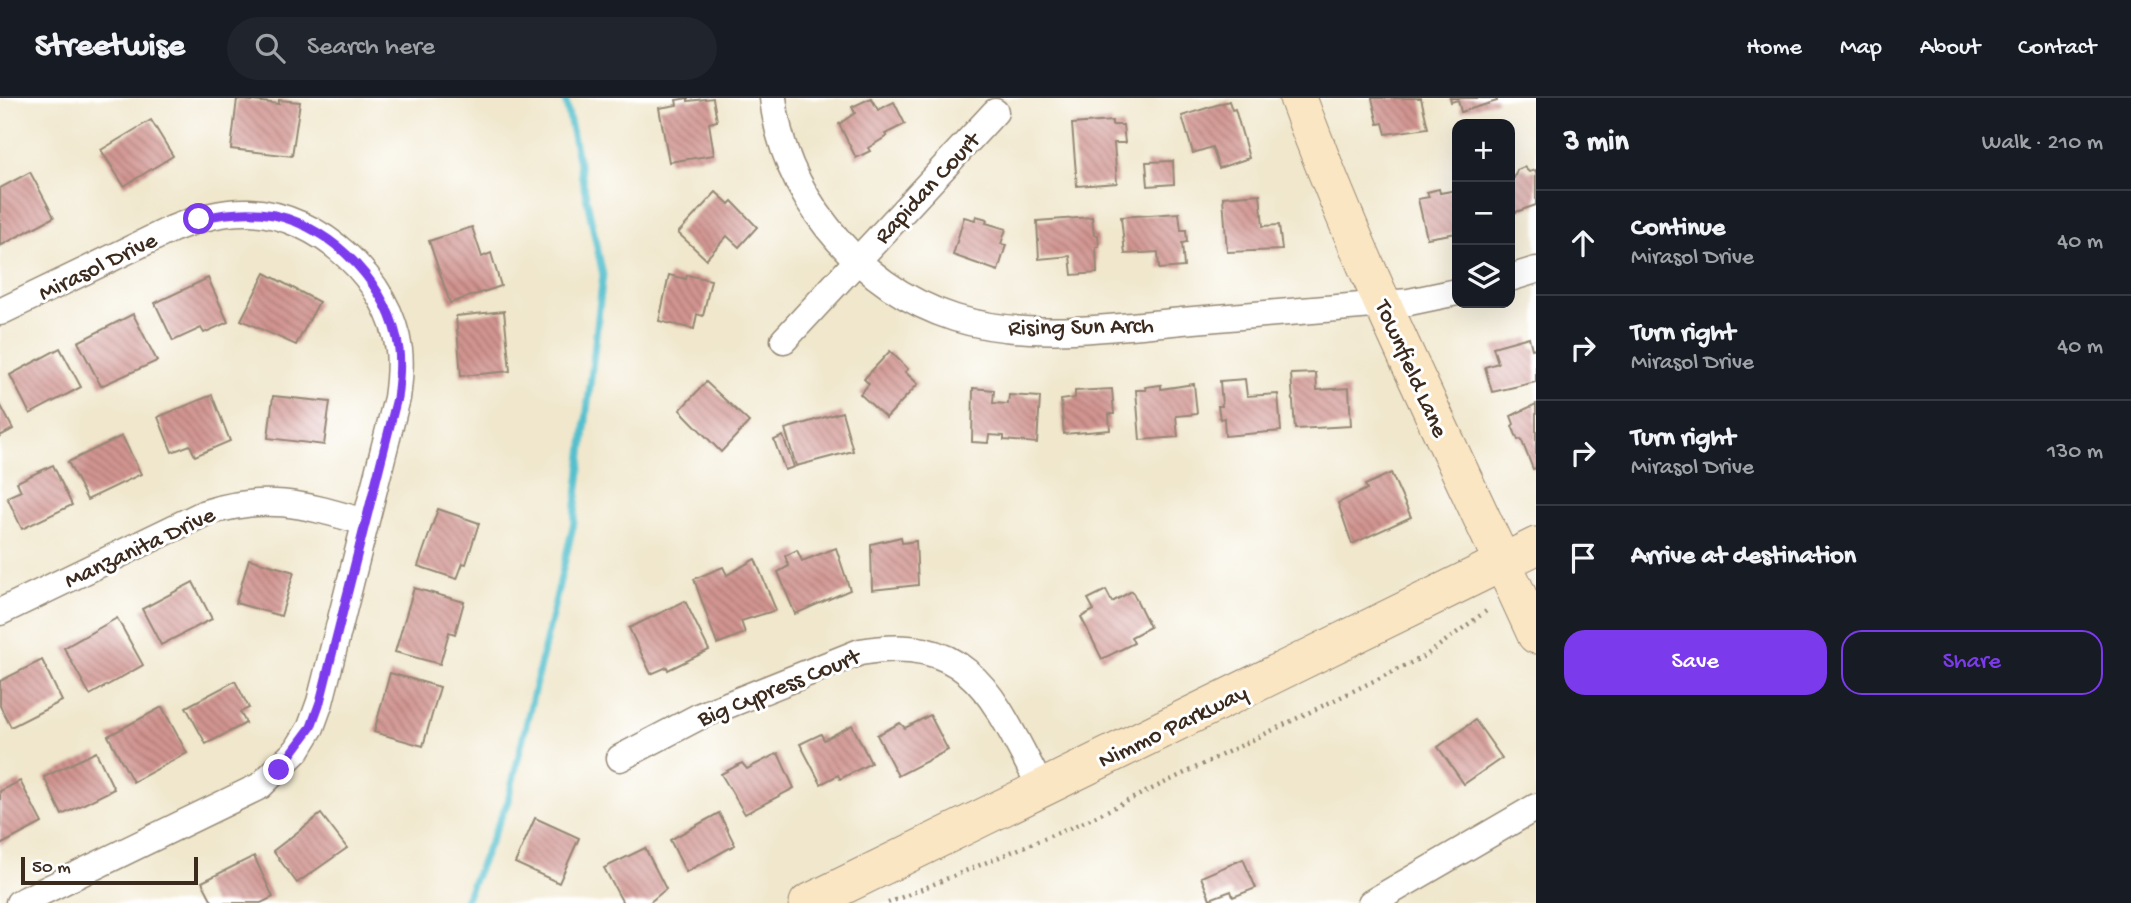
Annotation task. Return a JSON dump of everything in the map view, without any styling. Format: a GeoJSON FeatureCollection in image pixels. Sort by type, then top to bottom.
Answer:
{"type":"FeatureCollection","features":[{"type":"Feature","properties":{"kind":"street","name":"Rising Sun Arch"},"geometry":{"type":"LineString","coordinates":[[773,98],[783,150],[794,175],[819,217],[857,262],[883,285],[918,304],[956,318],[1004,328],[1104,328],[1383,304],[1452,293]]}},
{"type":"Feature","properties":{"kind":"street","name":"Townfield Lane"},"geometry":{"type":"LineString","coordinates":[[1298,98],[1325,171],[1383,304],[1536,635]]}},
{"type":"Feature","properties":{"kind":"street","name":"Rapidan Court"},"geometry":{"type":"LineString","coordinates":[[784,340],[995,112]]}},
{"type":"Feature","properties":{"kind":"street","name":"Mirasol Drive"},"geometry":{"type":"LineString","coordinates":[[0,312],[199,219],[226,213],[274,215],[321,236],[345,253],[364,274],[392,323],[399,350],[397,398],[320,702],[311,727],[279,770],[237,798],[19,903]]}},
{"type":"Feature","properties":{"kind":"street"},"geometry":{"type":"LineString","coordinates":[[1515,276],[1536,270]]}},
{"type":"Feature","properties":{"kind":"street","name":"Manzanita Drive"},"geometry":{"type":"LineString","coordinates":[[0,612],[205,513],[232,504],[282,501],[365,523]]}},
{"type":"Feature","properties":{"kind":"street","name":"Nimmo Parkway"},"geometry":{"type":"LineString","coordinates":[[808,903],[1536,547]]}},
{"type":"Feature","properties":{"kind":"street","name":"Big Cypress Court"},"geometry":{"type":"LineString","coordinates":[[620,758],[700,716],[860,652],[884,648],[911,648],[939,654],[962,666],[979,680],[995,702],[1042,789]]}},
{"type":"Feature","properties":{"kind":"street"},"geometry":{"type":"LineString","coordinates":[[1371,903],[1536,807]]}},
{"type":"Feature","properties":{"kind":"path"},"geometry":{"type":"LineString","coordinates":[[888,903],[1084,822],[1425,656],[1478,614],[1489,609]]}},
{"type":"Feature","properties":{"kind":"building"},"geometry":{"type":"Polygon","coordinates":[[[688,98],[688,101],[713,98],[717,121],[709,123],[714,155],[669,162],[659,108],[677,105],[676,100],[688,98]]]}},
{"type":"Feature","properties":{"kind":"building"},"geometry":{"type":"Polygon","coordinates":[[[871,98],[878,110],[894,102],[905,124],[885,134],[887,136],[868,148],[870,151],[856,158],[839,124],[855,113],[852,107],[871,98]]]}},
{"type":"Feature","properties":{"kind":"building"},"geometry":{"type":"Polygon","coordinates":[[[1372,98],[1421,98],[1428,128],[1386,134],[1383,123],[1378,124],[1372,98]]]}},
{"type":"Feature","properties":{"kind":"building"},"geometry":{"type":"Polygon","coordinates":[[[1450,98],[1496,98],[1497,101],[1461,112],[1458,100],[1451,102],[1450,98]]]}},
{"type":"Feature","properties":{"kind":"building"},"geometry":{"type":"Polygon","coordinates":[[[237,99],[279,104],[279,100],[300,102],[292,156],[231,149],[237,99]]]}},
{"type":"Feature","properties":{"kind":"building"},"geometry":{"type":"Polygon","coordinates":[[[1229,101],[1232,110],[1235,109],[1249,158],[1219,168],[1212,147],[1193,153],[1182,116],[1229,101]]]}},
{"type":"Feature","properties":{"kind":"building"},"geometry":{"type":"Polygon","coordinates":[[[151,120],[173,156],[124,186],[101,150],[151,120]]]}},
{"type":"Feature","properties":{"kind":"building"},"geometry":{"type":"Polygon","coordinates":[[[1112,121],[1112,125],[1123,125],[1125,143],[1114,143],[1117,183],[1077,186],[1072,124],[1112,121]]]}},
{"type":"Feature","properties":{"kind":"building"},"geometry":{"type":"Polygon","coordinates":[[[1173,161],[1174,184],[1148,186],[1146,162],[1173,161]]]}},
{"type":"Feature","properties":{"kind":"building"},"geometry":{"type":"Polygon","coordinates":[[[1524,167],[1529,172],[1536,170],[1536,205],[1515,212],[1515,175],[1517,170],[1524,167]]]}},
{"type":"Feature","properties":{"kind":"building"},"geometry":{"type":"Polygon","coordinates":[[[30,172],[54,217],[0,246],[0,188],[30,172]]]}},
{"type":"Feature","properties":{"kind":"building"},"geometry":{"type":"Polygon","coordinates":[[[1439,189],[1440,193],[1452,191],[1452,234],[1427,238],[1418,199],[1429,197],[1427,192],[1439,189]]]}},
{"type":"Feature","properties":{"kind":"building"},"geometry":{"type":"Polygon","coordinates":[[[716,192],[729,204],[732,201],[757,227],[739,247],[727,236],[706,259],[678,233],[716,192]]]}},
{"type":"Feature","properties":{"kind":"building"},"geometry":{"type":"Polygon","coordinates":[[[1260,194],[1263,226],[1279,225],[1282,250],[1227,252],[1223,197],[1260,194]]]}},
{"type":"Feature","properties":{"kind":"building"},"geometry":{"type":"Polygon","coordinates":[[[1179,213],[1181,230],[1186,230],[1187,242],[1182,243],[1184,267],[1159,269],[1158,252],[1125,254],[1121,217],[1179,213]]]}},
{"type":"Feature","properties":{"kind":"building"},"geometry":{"type":"Polygon","coordinates":[[[976,216],[987,219],[986,223],[1006,229],[1001,244],[1006,245],[998,271],[953,255],[964,217],[975,220],[976,216]]]}},
{"type":"Feature","properties":{"kind":"building"},"geometry":{"type":"Polygon","coordinates":[[[1092,217],[1094,235],[1098,235],[1097,273],[1072,275],[1070,256],[1039,259],[1037,221],[1092,217]]]}},
{"type":"Feature","properties":{"kind":"building"},"geometry":{"type":"Polygon","coordinates":[[[472,227],[482,257],[491,253],[501,286],[450,303],[429,241],[472,227]]]}},
{"type":"Feature","properties":{"kind":"building"},"geometry":{"type":"Polygon","coordinates":[[[265,273],[319,302],[296,345],[241,320],[265,273]]]}},
{"type":"Feature","properties":{"kind":"building"},"geometry":{"type":"Polygon","coordinates":[[[669,275],[686,279],[687,275],[711,280],[703,316],[697,314],[694,329],[659,321],[669,275]]]}},
{"type":"Feature","properties":{"kind":"building"},"geometry":{"type":"Polygon","coordinates":[[[208,278],[228,322],[204,333],[201,328],[173,341],[155,303],[208,278]]]}},
{"type":"Feature","properties":{"kind":"building"},"geometry":{"type":"Polygon","coordinates":[[[504,311],[510,371],[461,376],[456,316],[504,311]]]}},
{"type":"Feature","properties":{"kind":"building"},"geometry":{"type":"Polygon","coordinates":[[[133,314],[157,361],[101,386],[78,342],[133,314]]]}},
{"type":"Feature","properties":{"kind":"building"},"geometry":{"type":"Polygon","coordinates":[[[1529,337],[1532,349],[1536,348],[1536,382],[1492,392],[1485,367],[1498,363],[1493,347],[1529,337]]]}},
{"type":"Feature","properties":{"kind":"building"},"geometry":{"type":"Polygon","coordinates":[[[60,348],[81,387],[30,414],[10,375],[60,348]]]}},
{"type":"Feature","properties":{"kind":"building"},"geometry":{"type":"Polygon","coordinates":[[[890,351],[908,369],[905,372],[918,384],[886,418],[860,394],[869,384],[864,379],[890,351]]]}},
{"type":"Feature","properties":{"kind":"building"},"geometry":{"type":"Polygon","coordinates":[[[1316,373],[1317,390],[1349,388],[1351,426],[1295,429],[1291,374],[1316,373]]]}},
{"type":"Feature","properties":{"kind":"building"},"geometry":{"type":"Polygon","coordinates":[[[1245,379],[1247,396],[1278,394],[1281,431],[1225,436],[1224,418],[1220,419],[1218,406],[1222,406],[1220,381],[1245,379]]]}},
{"type":"Feature","properties":{"kind":"building"},"geometry":{"type":"Polygon","coordinates":[[[706,382],[749,422],[721,452],[680,410],[706,382]]]}},
{"type":"Feature","properties":{"kind":"building"},"geometry":{"type":"Polygon","coordinates":[[[1194,384],[1197,414],[1176,416],[1178,437],[1140,440],[1136,390],[1161,385],[1161,389],[1194,384]]]}},
{"type":"Feature","properties":{"kind":"building"},"geometry":{"type":"Polygon","coordinates":[[[973,388],[994,390],[993,403],[1008,404],[1009,395],[1040,397],[1037,443],[1004,440],[1004,436],[989,435],[988,443],[972,442],[973,388]]]}},
{"type":"Feature","properties":{"kind":"building"},"geometry":{"type":"Polygon","coordinates":[[[1112,389],[1114,414],[1109,414],[1110,430],[1064,434],[1061,400],[1075,398],[1075,391],[1112,389]]]}},
{"type":"Feature","properties":{"kind":"building"},"geometry":{"type":"Polygon","coordinates":[[[212,395],[230,441],[195,456],[190,445],[172,452],[158,417],[212,395]]]}},
{"type":"Feature","properties":{"kind":"building"},"geometry":{"type":"Polygon","coordinates":[[[273,396],[330,402],[324,445],[268,438],[273,396]]]}},
{"type":"Feature","properties":{"kind":"building"},"geometry":{"type":"Polygon","coordinates":[[[0,404],[13,429],[0,436],[0,404]]]}},
{"type":"Feature","properties":{"kind":"building"},"geometry":{"type":"Polygon","coordinates":[[[1536,404],[1536,468],[1533,469],[1521,439],[1518,440],[1512,426],[1514,424],[1511,416],[1536,404]]]}},
{"type":"Feature","properties":{"kind":"building"},"geometry":{"type":"Polygon","coordinates":[[[842,412],[853,451],[796,466],[785,429],[842,412]]]}},
{"type":"Feature","properties":{"kind":"building"},"geometry":{"type":"Polygon","coordinates":[[[122,436],[141,474],[87,500],[68,462],[122,436]]]}},
{"type":"Feature","properties":{"kind":"building"},"geometry":{"type":"Polygon","coordinates":[[[783,436],[794,467],[785,470],[774,440],[783,436]]]}},
{"type":"Feature","properties":{"kind":"building"},"geometry":{"type":"Polygon","coordinates":[[[53,465],[72,505],[22,529],[7,497],[21,491],[17,482],[53,465]]]}},
{"type":"Feature","properties":{"kind":"building"},"geometry":{"type":"Polygon","coordinates":[[[1391,473],[1411,517],[1352,544],[1338,503],[1367,489],[1365,485],[1391,473]]]}},
{"type":"Feature","properties":{"kind":"building"},"geometry":{"type":"Polygon","coordinates":[[[438,509],[479,523],[466,564],[463,563],[457,579],[418,566],[438,509]]]}},
{"type":"Feature","properties":{"kind":"building"},"geometry":{"type":"Polygon","coordinates":[[[901,537],[902,543],[916,541],[918,585],[872,590],[871,544],[901,537]]]}},
{"type":"Feature","properties":{"kind":"building"},"geometry":{"type":"Polygon","coordinates":[[[836,548],[850,590],[795,614],[778,572],[789,566],[785,556],[797,550],[802,561],[836,548]]]}},
{"type":"Feature","properties":{"kind":"building"},"geometry":{"type":"Polygon","coordinates":[[[249,559],[294,572],[281,616],[236,603],[249,559]]]}},
{"type":"Feature","properties":{"kind":"building"},"geometry":{"type":"Polygon","coordinates":[[[755,559],[776,610],[741,621],[745,633],[717,644],[694,579],[723,567],[727,575],[755,559]]]}},
{"type":"Feature","properties":{"kind":"building"},"geometry":{"type":"Polygon","coordinates":[[[193,582],[212,619],[161,645],[142,609],[193,582]]]}},
{"type":"Feature","properties":{"kind":"building"},"geometry":{"type":"Polygon","coordinates":[[[414,588],[464,602],[455,634],[449,632],[440,664],[395,652],[414,588]]]}},
{"type":"Feature","properties":{"kind":"building"},"geometry":{"type":"Polygon","coordinates":[[[1106,590],[1112,602],[1132,591],[1150,627],[1131,637],[1134,643],[1102,659],[1081,617],[1094,610],[1088,599],[1106,590]]]}},
{"type":"Feature","properties":{"kind":"building"},"geometry":{"type":"Polygon","coordinates":[[[685,601],[709,650],[668,670],[667,667],[651,674],[629,628],[685,601]]]}},
{"type":"Feature","properties":{"kind":"building"},"geometry":{"type":"Polygon","coordinates":[[[117,618],[143,665],[90,695],[64,648],[117,618]]]}},
{"type":"Feature","properties":{"kind":"building"},"geometry":{"type":"Polygon","coordinates":[[[42,660],[62,701],[11,727],[0,706],[0,681],[42,660]]]}},
{"type":"Feature","properties":{"kind":"building"},"geometry":{"type":"Polygon","coordinates":[[[390,673],[440,687],[423,746],[374,732],[390,673]]]}},
{"type":"Feature","properties":{"kind":"building"},"geometry":{"type":"Polygon","coordinates":[[[235,681],[249,708],[240,712],[246,723],[206,744],[186,707],[235,681]]]}},
{"type":"Feature","properties":{"kind":"building"},"geometry":{"type":"Polygon","coordinates":[[[162,707],[187,753],[133,782],[108,736],[162,707]]]}},
{"type":"Feature","properties":{"kind":"building"},"geometry":{"type":"Polygon","coordinates":[[[930,715],[948,750],[898,776],[877,735],[900,723],[905,728],[930,715]]]}},
{"type":"Feature","properties":{"kind":"building"},"geometry":{"type":"Polygon","coordinates":[[[1475,720],[1502,758],[1464,784],[1438,747],[1475,720]]]}},
{"type":"Feature","properties":{"kind":"building"},"geometry":{"type":"Polygon","coordinates":[[[852,725],[871,763],[840,779],[838,775],[821,784],[800,744],[821,734],[824,740],[852,725]]]}},
{"type":"Feature","properties":{"kind":"building"},"geometry":{"type":"Polygon","coordinates":[[[96,752],[114,789],[62,815],[44,777],[96,752]]]}},
{"type":"Feature","properties":{"kind":"building"},"geometry":{"type":"Polygon","coordinates":[[[778,753],[794,788],[745,814],[721,774],[742,763],[747,769],[778,753]]]}},
{"type":"Feature","properties":{"kind":"building"},"geometry":{"type":"Polygon","coordinates":[[[20,781],[42,823],[0,845],[0,791],[20,781]]]}},
{"type":"Feature","properties":{"kind":"building"},"geometry":{"type":"Polygon","coordinates":[[[719,813],[735,845],[686,872],[670,840],[719,813]]]}},
{"type":"Feature","properties":{"kind":"building"},"geometry":{"type":"Polygon","coordinates":[[[321,814],[347,848],[297,883],[273,851],[321,814]]]}},
{"type":"Feature","properties":{"kind":"building"},"geometry":{"type":"Polygon","coordinates":[[[535,818],[579,838],[559,883],[515,863],[535,818]]]}},
{"type":"Feature","properties":{"kind":"building"},"geometry":{"type":"Polygon","coordinates":[[[645,848],[666,889],[649,903],[623,903],[604,868],[645,848]]]}},
{"type":"Feature","properties":{"kind":"building"},"geometry":{"type":"Polygon","coordinates":[[[254,856],[273,897],[261,903],[213,903],[202,882],[254,856]]]}},
{"type":"Feature","properties":{"kind":"building"},"geometry":{"type":"Polygon","coordinates":[[[1243,859],[1256,888],[1233,897],[1231,891],[1210,899],[1201,877],[1243,859]]]}},
{"type":"Feature","properties":{"kind":"waterway"},"geometry":{"type":"LineString","coordinates":[[464,903],[508,801],[574,522],[603,275],[565,98]]}},
{"type":"Feature","properties":{"kind":"route"},"geometry":{"type":"LineString","coordinates":[[199,219],[226,213],[274,215],[321,236],[345,253],[364,274],[392,323],[399,350],[397,398],[320,702],[311,727],[297,750],[279,770]]}}]}
